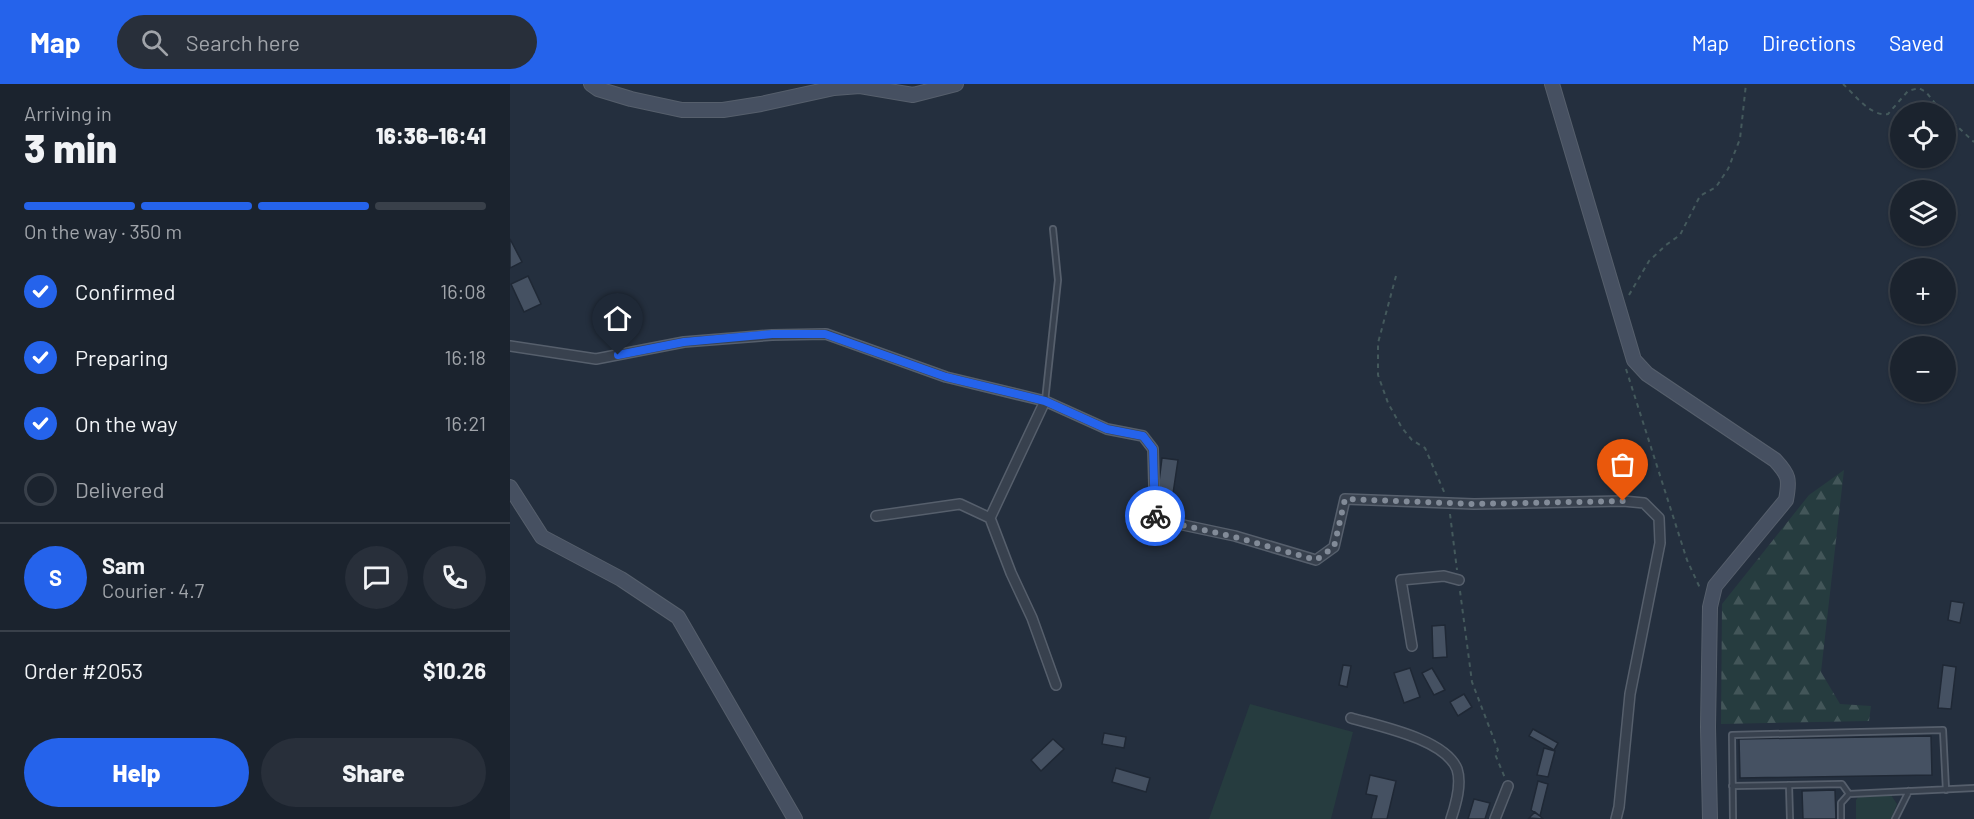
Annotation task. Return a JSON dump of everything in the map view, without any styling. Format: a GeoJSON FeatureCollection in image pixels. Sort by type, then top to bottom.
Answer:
{"type":"FeatureCollection","features":[{"type":"Feature","properties":{"kind":"street"},"geometry":{"type":"LineString","coordinates":[[591,84],[598,89],[631,99],[682,110],[723,110],[834,88],[860,86],[914,95],[956,84]]}},
{"type":"Feature","properties":{"kind":"street"},"geometry":{"type":"LineString","coordinates":[[1552,84],[1634,360],[1647,374],[1775,460],[1787,474],[1789,485],[1786,500],[1715,586],[1710,607],[1708,726],[1710,819]]}},
{"type":"Feature","properties":{"kind":"street"},"geometry":{"type":"LineString","coordinates":[[510,346],[596,359],[684,342],[772,334],[825,334],[946,377],[1045,401],[1107,429],[1143,436],[1153,449],[1155,519],[1235,537],[1316,560],[1334,547],[1345,499],[1474,504],[1623,501],[1644,503],[1659,518],[1660,543],[1630,694],[1616,819]]}},
{"type":"Feature","properties":{"kind":"street"},"geometry":{"type":"LineString","coordinates":[[990,518],[1045,401]]}},
{"type":"Feature","properties":{"kind":"street"},"geometry":{"type":"LineString","coordinates":[[510,487],[542,537],[621,579],[678,617],[791,817]]}},
{"type":"Feature","properties":{"kind":"street"},"geometry":{"type":"LineString","coordinates":[[876,516],[960,504],[990,518],[1011,573],[1032,618],[1056,685]]}},
{"type":"Feature","properties":{"kind":"street"},"geometry":{"type":"LineString","coordinates":[[1412,646],[1401,580],[1444,576],[1459,580]]}},
{"type":"Feature","properties":{"kind":"street"},"geometry":{"type":"LineString","coordinates":[[1351,718],[1425,740],[1438,748],[1456,768],[1459,789],[1451,819]]}},
{"type":"Feature","properties":{"kind":"street"},"geometry":{"type":"LineString","coordinates":[[1495,819],[1508,786]]}},
{"type":"Feature","properties":{"kind":"lane"},"geometry":{"type":"LineString","coordinates":[[1045,401],[1058,280],[1053,229]]}},
{"type":"Feature","properties":{"kind":"lane"},"geometry":{"type":"LineString","coordinates":[[1733,819],[1732,735],[1943,730],[1946,789]]}},
{"type":"Feature","properties":{"kind":"lane"},"geometry":{"type":"LineString","coordinates":[[1732,786],[1842,784],[1849,794]]}},
{"type":"Feature","properties":{"kind":"lane"},"geometry":{"type":"LineString","coordinates":[[1790,785],[1790,819]]}},
{"type":"Feature","properties":{"kind":"lane"},"geometry":{"type":"LineString","coordinates":[[1841,819],[1840,803],[1849,794],[1974,788]]}},
{"type":"Feature","properties":{"kind":"lane"},"geometry":{"type":"LineString","coordinates":[[1895,819],[1909,791]]}},
{"type":"Feature","properties":{"kind":"path"},"geometry":{"type":"LineString","coordinates":[[1620,312],[1649,261],[1680,235],[1700,196],[1716,187],[1728,169],[1740,140],[1746,84]]}},
{"type":"Feature","properties":{"kind":"path"},"geometry":{"type":"LineString","coordinates":[[1843,84],[1881,116],[1890,112]]}},
{"type":"Feature","properties":{"kind":"path"},"geometry":{"type":"LineString","coordinates":[[1898,102],[1908,91],[1919,88],[1926,92],[1934,102]]}},
{"type":"Feature","properties":{"kind":"path"},"geometry":{"type":"LineString","coordinates":[[1956,125],[1974,142]]}},
{"type":"Feature","properties":{"kind":"path"},"geometry":{"type":"LineString","coordinates":[[1396,276],[1378,343],[1378,375],[1388,403],[1402,428],[1412,440],[1425,448],[1449,503],[1472,682],[1495,740],[1498,750],[1495,754],[1508,786]]}},
{"type":"Feature","properties":{"kind":"path"},"geometry":{"type":"LineString","coordinates":[[1629,346],[1626,370],[1687,560],[1701,588]]}},
{"type":"Feature","properties":{"kind":"green space"},"geometry":{"type":"Polygon","coordinates":[[[1844,470],[1821,672],[1840,704],[1871,706],[1869,721],[1721,724],[1722,604],[1809,495],[1844,470]]]}},
{"type":"Feature","properties":{"kind":"green space"},"geometry":{"type":"Polygon","coordinates":[[[1250,704],[1353,732],[1331,819],[1209,819],[1250,704]]]}},
{"type":"Feature","properties":{"kind":"green space"},"geometry":{"type":"Polygon","coordinates":[[[1891,795],[1897,804],[1891,819],[1856,819],[1858,797],[1891,795]]]}},
{"type":"Feature","properties":{"kind":"building"},"geometry":{"type":"Polygon","coordinates":[[[510,239],[522,262],[510,268],[510,239]]]}},
{"type":"Feature","properties":{"kind":"building"},"geometry":{"type":"Polygon","coordinates":[[[528,276],[541,304],[524,312],[511,284],[528,276]]]}},
{"type":"Feature","properties":{"kind":"building"},"geometry":{"type":"Polygon","coordinates":[[[1162,458],[1178,460],[1172,500],[1157,498],[1162,458]]]}},
{"type":"Feature","properties":{"kind":"building"},"geometry":{"type":"Polygon","coordinates":[[[1951,601],[1964,603],[1960,623],[1948,620],[1951,601]]]}},
{"type":"Feature","properties":{"kind":"building"},"geometry":{"type":"Polygon","coordinates":[[[1445,625],[1447,657],[1433,658],[1432,626],[1445,625]]]}},
{"type":"Feature","properties":{"kind":"building"},"geometry":{"type":"Polygon","coordinates":[[[1343,665],[1351,666],[1347,687],[1339,685],[1343,665]]]}},
{"type":"Feature","properties":{"kind":"building"},"geometry":{"type":"Polygon","coordinates":[[[1943,665],[1956,667],[1951,709],[1938,708],[1943,665]]]}},
{"type":"Feature","properties":{"kind":"building"},"geometry":{"type":"Polygon","coordinates":[[[1410,668],[1420,697],[1404,703],[1394,673],[1410,668]]]}},
{"type":"Feature","properties":{"kind":"building"},"geometry":{"type":"Polygon","coordinates":[[[1432,668],[1445,690],[1434,695],[1422,673],[1432,668]]]}},
{"type":"Feature","properties":{"kind":"building"},"geometry":{"type":"Polygon","coordinates":[[[1464,694],[1472,707],[1458,716],[1450,702],[1464,694]]]}},
{"type":"Feature","properties":{"kind":"building"},"geometry":{"type":"Polygon","coordinates":[[[1533,729],[1558,743],[1554,750],[1529,736],[1533,729]]]}},
{"type":"Feature","properties":{"kind":"building"},"geometry":{"type":"Polygon","coordinates":[[[1104,733],[1126,737],[1124,748],[1102,744],[1104,733]]]}},
{"type":"Feature","properties":{"kind":"building"},"geometry":{"type":"Polygon","coordinates":[[[1931,736],[1932,775],[1740,778],[1739,739],[1931,736]]]}},
{"type":"Feature","properties":{"kind":"building"},"geometry":{"type":"Polygon","coordinates":[[[1053,739],[1064,749],[1041,771],[1031,760],[1053,739]]]}},
{"type":"Feature","properties":{"kind":"building"},"geometry":{"type":"Polygon","coordinates":[[[1544,748],[1555,751],[1548,777],[1537,775],[1544,748]]]}},
{"type":"Feature","properties":{"kind":"building"},"geometry":{"type":"Polygon","coordinates":[[[1116,768],[1150,778],[1146,792],[1112,782],[1116,768]]]}},
{"type":"Feature","properties":{"kind":"building"},"geometry":{"type":"Polygon","coordinates":[[[1370,775],[1396,781],[1387,819],[1371,819],[1377,796],[1366,794],[1370,775]]]}},
{"type":"Feature","properties":{"kind":"building"},"geometry":{"type":"Polygon","coordinates":[[[1538,781],[1548,784],[1540,816],[1531,810],[1538,781]]]}},
{"type":"Feature","properties":{"kind":"building"},"geometry":{"type":"Polygon","coordinates":[[[1835,790],[1836,819],[1803,819],[1802,791],[1835,790]]]}},
{"type":"Feature","properties":{"kind":"building"},"geometry":{"type":"Polygon","coordinates":[[[1474,799],[1490,803],[1485,819],[1468,819],[1474,799]]]}},
{"type":"Feature","properties":{"kind":"building"},"geometry":{"type":"Polygon","coordinates":[[[1535,812],[1540,816],[1543,819],[1529,818],[1535,812]]]}},
{"type":"Feature","properties":{"kind":"way so far"},"geometry":{"type":"LineString","coordinates":[[1155,516],[1155,519],[1235,537],[1316,560],[1334,547],[1345,499],[1474,504],[1623,501]]}},
{"type":"Feature","properties":{"kind":"route"},"geometry":{"type":"LineString","coordinates":[[618,355],[684,342],[772,334],[825,334],[946,377],[1045,401],[1107,429],[1143,436],[1153,449],[1155,516]]}}]}
